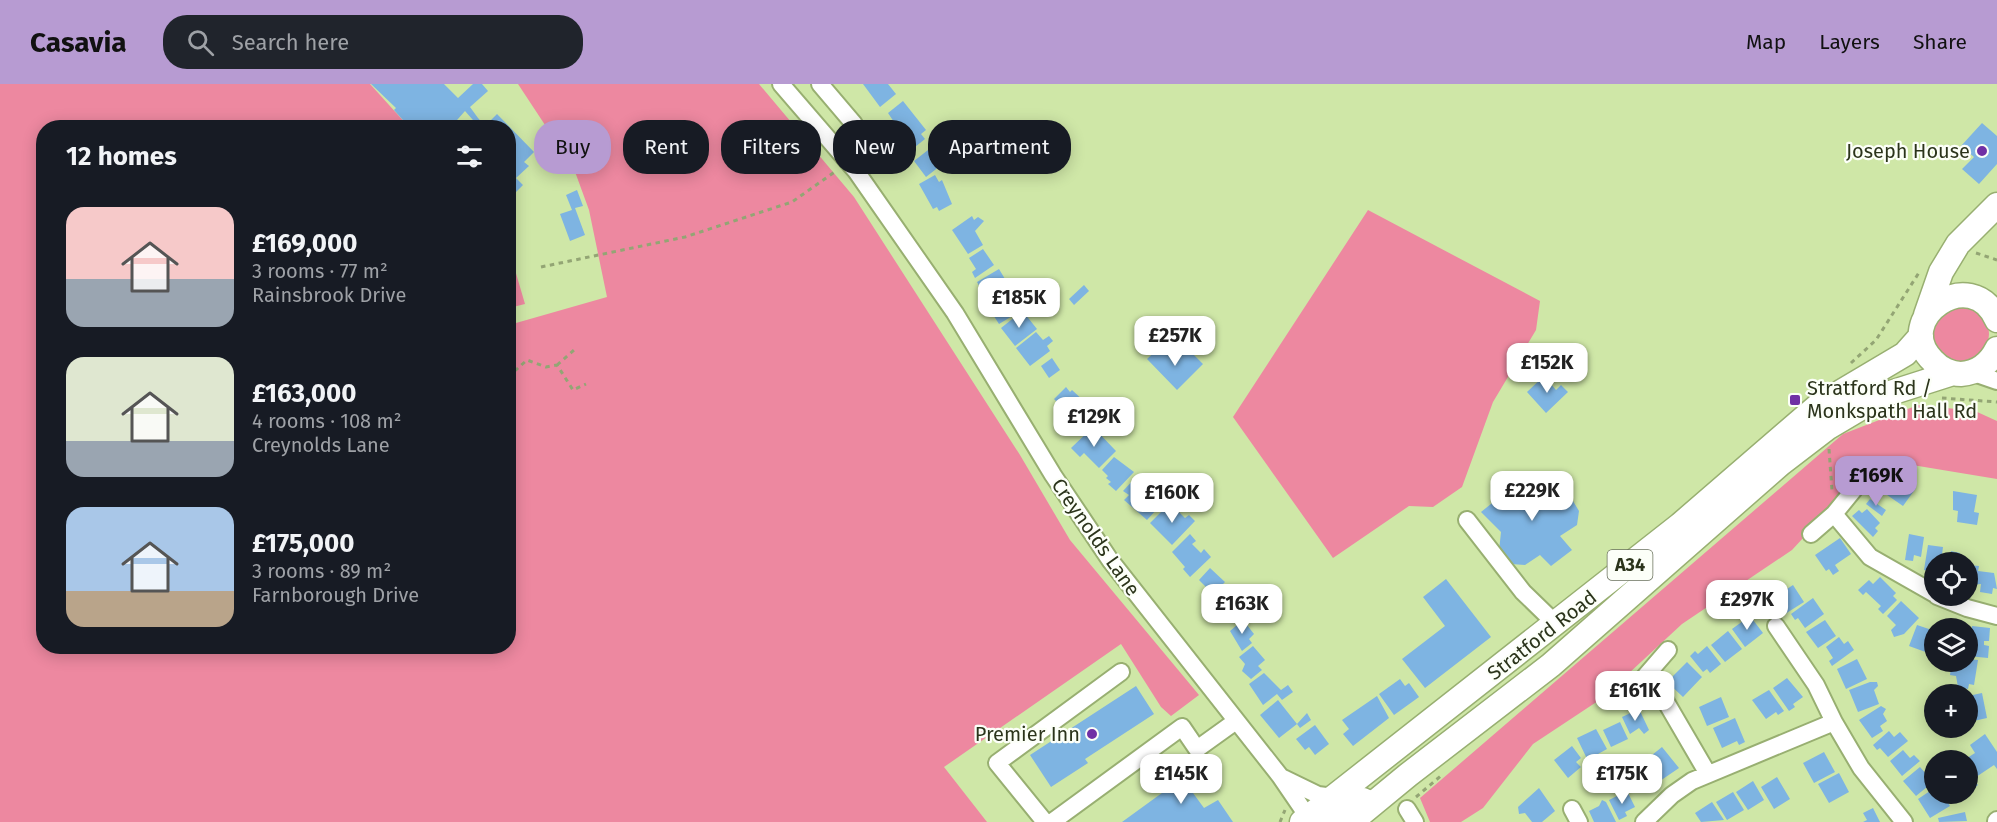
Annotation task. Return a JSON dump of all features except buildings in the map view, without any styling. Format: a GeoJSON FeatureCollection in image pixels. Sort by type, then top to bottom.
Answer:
{"type":"FeatureCollection","features":[{"type":"Feature","properties":{"kind":"highway","name":"Stratford Road"},"geometry":{"type":"LineString","coordinates":[[1313,821],[1334,797],[1680,525],[1819,405],[1905,354],[1924,326],[1941,272],[1958,244],[1997,205]]}},
{"type":"Feature","properties":{"kind":"highway","name":"A34"},"geometry":{"type":"LineString","coordinates":[[1924,326],[1942,300],[1954,296],[1978,299],[1997,310]]}},
{"type":"Feature","properties":{"kind":"highway"},"geometry":{"type":"LineString","coordinates":[[1924,326],[1924,349],[1931,360],[1962,373]]}},
{"type":"Feature","properties":{"kind":"highway","name":"A34"},"geometry":{"type":"LineString","coordinates":[[1962,373],[1986,364],[1997,349]]}},
{"type":"Feature","properties":{"kind":"highway","name":"Stratford Road"},"geometry":{"type":"LineString","coordinates":[[1352,822],[1408,775],[1551,665],[1780,464],[1827,428],[1881,396],[1962,373]]}},
{"type":"Feature","properties":{"kind":"highway"},"geometry":{"type":"LineString","coordinates":[[1313,821],[1390,777],[1408,775]]}},
{"type":"Feature","properties":{"kind":"street","name":"Creynolds Lane"},"geometry":{"type":"LineString","coordinates":[[781,84],[833,144]]}},
{"type":"Feature","properties":{"kind":"street"},"geometry":{"type":"LineString","coordinates":[[820,84],[851,120]]}},
{"type":"Feature","properties":{"kind":"street","name":"Creynolds Lane"},"geometry":{"type":"LineString","coordinates":[[857,174],[955,313],[1053,475],[1110,560],[1313,821]]}},
{"type":"Feature","properties":{"kind":"street"},"geometry":{"type":"LineString","coordinates":[[1962,373],[1997,381]]}},
{"type":"Feature","properties":{"kind":"street"},"geometry":{"type":"LineString","coordinates":[[1811,534],[1834,514],[1864,476]]}},
{"type":"Feature","properties":{"kind":"street"},"geometry":{"type":"LineString","coordinates":[[1834,514],[1870,557],[1924,588]]}},
{"type":"Feature","properties":{"kind":"street"},"geometry":{"type":"LineString","coordinates":[[1467,520],[1523,592],[1556,624]]}},
{"type":"Feature","properties":{"kind":"street"},"geometry":{"type":"LineString","coordinates":[[1962,606],[1997,616]]}},
{"type":"Feature","properties":{"kind":"street"},"geometry":{"type":"LineString","coordinates":[[1776,626],[1816,685],[1834,722],[1861,768],[1904,822]]}},
{"type":"Feature","properties":{"kind":"street"},"geometry":{"type":"LineString","coordinates":[[1613,699],[1642,680],[1668,651]]}},
{"type":"Feature","properties":{"kind":"street"},"geometry":{"type":"LineString","coordinates":[[1045,822],[997,763],[1121,672]]}},
{"type":"Feature","properties":{"kind":"street"},"geometry":{"type":"LineString","coordinates":[[1642,680],[1666,702],[1708,774]]}},
{"type":"Feature","properties":{"kind":"street"},"geometry":{"type":"LineString","coordinates":[[1052,822],[1182,727],[1197,749],[1236,722]]}},
{"type":"Feature","properties":{"kind":"street"},"geometry":{"type":"LineString","coordinates":[[1644,822],[1672,795],[1692,781],[1834,722]]}},
{"type":"Feature","properties":{"kind":"street","name":"Creynolds Lane"},"geometry":{"type":"LineString","coordinates":[[1280,776],[1318,795],[1334,797]]}},
{"type":"Feature","properties":{"kind":"path"},"geometry":{"type":"LineString","coordinates":[[541,267],[685,237],[792,202],[833,171]]}},
{"type":"Feature","properties":{"kind":"path"},"geometry":{"type":"LineString","coordinates":[[1958,244],[1997,260]]}},
{"type":"Feature","properties":{"kind":"path"},"geometry":{"type":"LineString","coordinates":[[1850,364],[1876,340],[1922,269]]}},
{"type":"Feature","properties":{"kind":"path"},"geometry":{"type":"LineString","coordinates":[[516,370],[527,360],[546,367],[556,365],[574,350]]}},
{"type":"Feature","properties":{"kind":"path"},"geometry":{"type":"LineString","coordinates":[[556,365],[573,390],[586,384]]}},
{"type":"Feature","properties":{"kind":"path"},"geometry":{"type":"LineString","coordinates":[[1940,398],[1997,402]]}},
{"type":"Feature","properties":{"kind":"path"},"geometry":{"type":"LineString","coordinates":[[1820,454],[1836,441]]}},
{"type":"Feature","properties":{"kind":"path"},"geometry":{"type":"LineString","coordinates":[[1828,447],[1834,514]]}},
{"type":"Feature","properties":{"kind":"path"},"geometry":{"type":"LineString","coordinates":[[1411,815],[1414,798],[1452,766]]}},
{"type":"Feature","properties":{"kind":"shaded area"},"geometry":{"type":"Polygon","coordinates":[[[0,84],[370,84],[403,120],[36,120],[36,654],[516,654],[516,323],[607,297],[589,210],[576,174],[611,174],[611,120],[542,120],[518,84],[759,84],[789,120],[721,120],[721,174],[821,174],[821,158],[854,197],[1020,455],[1070,540],[1199,695],[1171,716],[1161,707],[1121,644],[944,767],[987,822],[0,822],[0,84]]]}},
{"type":"Feature","properties":{"kind":"shaded area"},"geometry":{"type":"Polygon","coordinates":[[[1368,210],[1540,301],[1536,330],[1493,402],[1462,487],[1433,507],[1409,506],[1333,558],[1233,417],[1368,210]]]}},
{"type":"Feature","properties":{"kind":"shaded area"},"geometry":{"type":"Polygon","coordinates":[[[516,273],[525,304],[516,306],[516,273]]]}},
{"type":"Feature","properties":{"kind":"shaded area"},"geometry":{"type":"Polygon","coordinates":[[[1961,306],[1972,308],[1981,314],[1987,323],[1989,334],[1987,345],[1981,354],[1972,360],[1961,362],[1950,360],[1941,354],[1935,345],[1933,334],[1935,323],[1941,314],[1950,308],[1961,306]]]}},
{"type":"Feature","properties":{"kind":"shaded area"},"geometry":{"type":"Polygon","coordinates":[[[1918,405],[1975,411],[1997,421],[1997,479],[1876,459],[1792,550],[1682,624],[1601,699],[1533,744],[1483,808],[1461,822],[1430,822],[1420,798],[1843,434],[1918,405]]]}},
{"type":"Feature","properties":{"kind":"place","name":"Joseph House"},"geometry":{"type":"Point","coordinates":[1982,151]}},
{"type":"Feature","properties":{"kind":"place","name":"Stratford Rd / Monkspath Hall Rd"},"geometry":{"type":"Point","coordinates":[1795,400]}},
{"type":"Feature","properties":{"kind":"place","name":"Premier Inn"},"geometry":{"type":"Point","coordinates":[1092,734]}}]}
